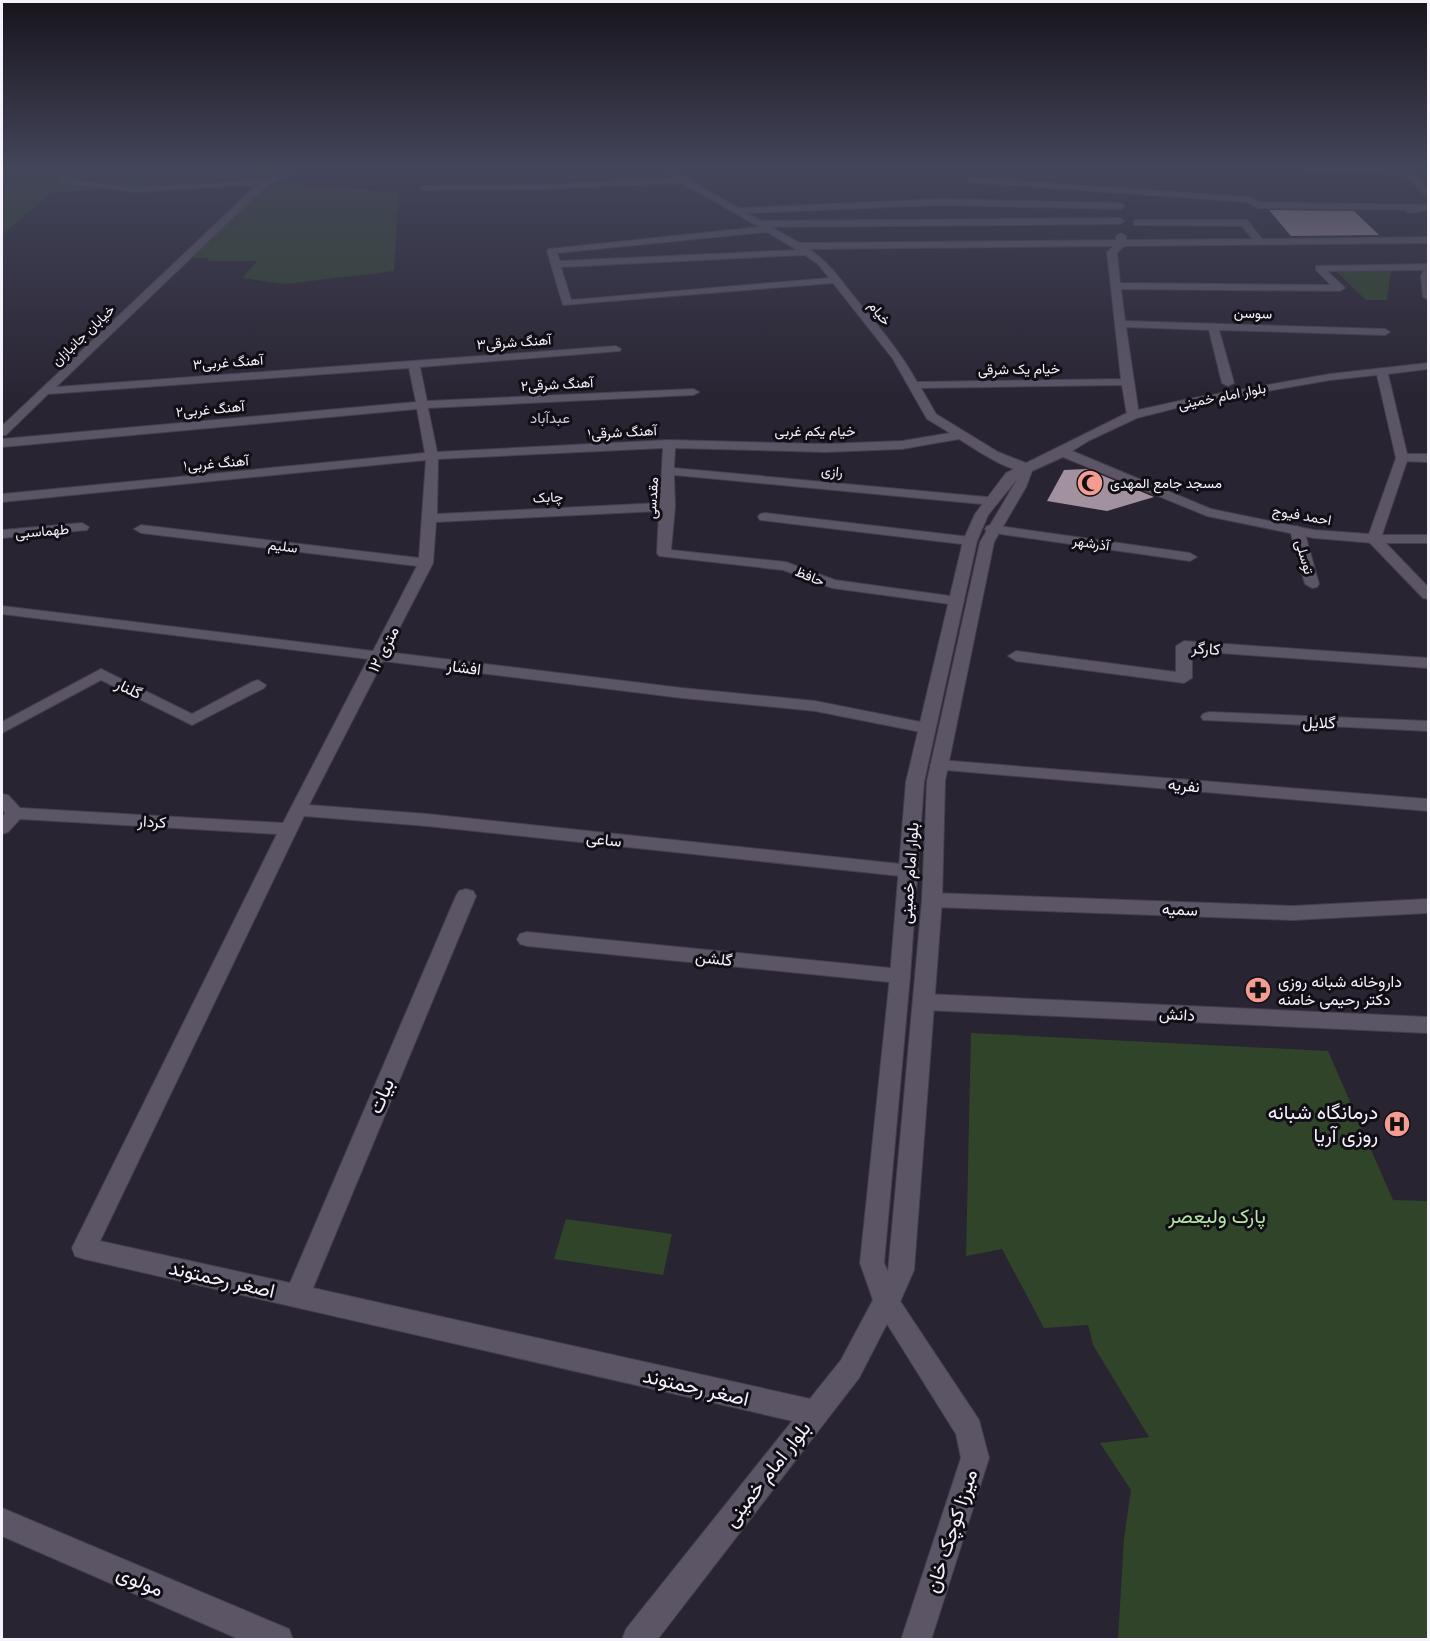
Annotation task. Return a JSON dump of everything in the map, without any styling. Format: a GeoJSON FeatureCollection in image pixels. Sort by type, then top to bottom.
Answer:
{"type":"FeatureCollection","features":[{"type":"Feature","properties":{"kind":"street","name":"خیابان جانبازان"},"geometry":{"type":"LineString","coordinates":[[2,432],[197,246]]}},
{"type":"Feature","properties":{"kind":"street"},"geometry":{"type":"LineString","coordinates":[[598,246],[552,251],[567,303],[836,280]]}},
{"type":"Feature","properties":{"kind":"street"},"geometry":{"type":"LineString","coordinates":[[798,246],[866,246]]}},
{"type":"Feature","properties":{"kind":"street","name":"خیام"},"geometry":{"type":"LineString","coordinates":[[798,246],[821,262],[898,358],[931,416],[994,455],[1027,468]]}},
{"type":"Feature","properties":{"kind":"street"},"geometry":{"type":"LineString","coordinates":[[1119,246],[1113,252],[1127,382],[1134,415]]}},
{"type":"Feature","properties":{"kind":"street"},"geometry":{"type":"LineString","coordinates":[[556,264],[808,252]]}},
{"type":"Feature","properties":{"kind":"street"},"geometry":{"type":"LineString","coordinates":[[1117,286],[1340,288],[1319,268],[1428,268],[1428,296]]}},
{"type":"Feature","properties":{"kind":"street","name":"سوسن"},"geometry":{"type":"LineString","coordinates":[[1120,324],[1385,332]]}},
{"type":"Feature","properties":{"kind":"street"},"geometry":{"type":"LineString","coordinates":[[1213,327],[1228,383]]}},
{"type":"Feature","properties":{"kind":"street","name":"آهنگ شرقی۳"},"geometry":{"type":"LineString","coordinates":[[414,364],[616,349]]}},
{"type":"Feature","properties":{"kind":"street","name":"آهنگ غربی۳"},"geometry":{"type":"LineString","coordinates":[[45,391],[414,364]]}},
{"type":"Feature","properties":{"kind":"street","name":"۱۲ متری"},"geometry":{"type":"LineString","coordinates":[[294,820],[426,563],[432,456],[414,364]]}},
{"type":"Feature","properties":{"kind":"street","name":"بلوار امام خمینی"},"geometry":{"type":"LineString","coordinates":[[887,1303],[872,1263],[910,871],[915,782],[970,541],[982,514],[1011,476],[1134,415],[1188,402],[1330,377],[1428,366]]}},
{"type":"Feature","properties":{"kind":"street"},"geometry":{"type":"LineString","coordinates":[[1382,372],[1402,458],[1374,539],[1428,595]]}},
{"type":"Feature","properties":{"kind":"street","name":"خیام یک شرقی"},"geometry":{"type":"LineString","coordinates":[[912,385],[1127,382]]}},
{"type":"Feature","properties":{"kind":"street","name":"آهنگ شرقی۲"},"geometry":{"type":"LineString","coordinates":[[422,405],[693,392]]}},
{"type":"Feature","properties":{"kind":"street","name":"آهنگ غربی۲"},"geometry":{"type":"LineString","coordinates":[[2,443],[422,405]]}},
{"type":"Feature","properties":{"kind":"street","name":"خیام یکم غربی"},"geometry":{"type":"LineString","coordinates":[[669,444],[825,448],[902,445],[959,435]]}},
{"type":"Feature","properties":{"kind":"street","name":"آهنگ شرقی۱"},"geometry":{"type":"LineString","coordinates":[[432,456],[669,444]]}},
{"type":"Feature","properties":{"kind":"street","name":"مقدسی"},"geometry":{"type":"LineString","coordinates":[[664,553],[668,507],[669,444]]}},
{"type":"Feature","properties":{"kind":"street","name":"احمد فیوج"},"geometry":{"type":"LineString","coordinates":[[1063,452],[1208,512],[1297,530],[1374,539],[1428,539]]}},
{"type":"Feature","properties":{"kind":"street","name":"آهنگ غربی۱"},"geometry":{"type":"LineString","coordinates":[[2,498],[432,456]]}},
{"type":"Feature","properties":{"kind":"street"},"geometry":{"type":"LineString","coordinates":[[1402,458],[1428,458]]}},
{"type":"Feature","properties":{"kind":"street","name":"بلوار امام خمینی"},"geometry":{"type":"LineString","coordinates":[[637,1640],[850,1369],[887,1303],[902,1270],[925,1002],[939,765],[992,529],[1025,479],[1027,468]]}},
{"type":"Feature","properties":{"kind":"street","name":"رازی"},"geometry":{"type":"LineString","coordinates":[[669,471],[992,501]]}},
{"type":"Feature","properties":{"kind":"street","name":"چابک"},"geometry":{"type":"LineString","coordinates":[[430,518],[668,507]]}},
{"type":"Feature","properties":{"kind":"street"},"geometry":{"type":"LineString","coordinates":[[765,517],[970,541]]}},
{"type":"Feature","properties":{"kind":"street","name":"طهماسبی"},"geometry":{"type":"LineString","coordinates":[[2,534],[82,527]]}},
{"type":"Feature","properties":{"kind":"street","name":"سلیم"},"geometry":{"type":"LineString","coordinates":[[141,529],[426,563]]}},
{"type":"Feature","properties":{"kind":"street","name":"آذرشهر"},"geometry":{"type":"LineString","coordinates":[[992,529],[1190,557]]}},
{"type":"Feature","properties":{"kind":"street","name":"توسلی"},"geometry":{"type":"LineString","coordinates":[[1297,530],[1312,584]]}},
{"type":"Feature","properties":{"kind":"street","name":"حافظ"},"geometry":{"type":"LineString","coordinates":[[664,553],[786,566],[832,584],[957,601]]}},
{"type":"Feature","properties":{"kind":"street","name":"افشار"},"geometry":{"type":"LineString","coordinates":[[2,609],[682,693],[815,706],[926,728]]}},
{"type":"Feature","properties":{"kind":"street","name":"کارگر"},"geometry":{"type":"LineString","coordinates":[[1016,656],[1184,678],[1184,646],[1428,663]]}},
{"type":"Feature","properties":{"kind":"street","name":"گلنار"},"geometry":{"type":"LineString","coordinates":[[2,728],[101,674],[192,720],[258,686]]}},
{"type":"Feature","properties":{"kind":"street","name":"گلایل"},"geometry":{"type":"LineString","coordinates":[[1209,717],[1428,726]]}},
{"type":"Feature","properties":{"kind":"street","name":"نفریه"},"geometry":{"type":"LineString","coordinates":[[939,765],[1428,805]]}},
{"type":"Feature","properties":{"kind":"street"},"geometry":{"type":"LineString","coordinates":[[2,799],[15,813],[2,828]]}},
{"type":"Feature","properties":{"kind":"street","name":"کردار"},"geometry":{"type":"LineString","coordinates":[[15,813],[294,820]]}},
{"type":"Feature","properties":{"kind":"street","name":"ساعی"},"geometry":{"type":"LineString","coordinates":[[294,820],[427,820],[910,871]]}},
{"type":"Feature","properties":{"kind":"street","name":"اصغر رحمتوند"},"geometry":{"type":"LineString","coordinates":[[294,820],[84,1248],[815,1413]]}},
{"type":"Feature","properties":{"kind":"street","name":"بیات"},"geometry":{"type":"LineString","coordinates":[[297,1296],[465,896]]}},
{"type":"Feature","properties":{"kind":"street","name":"سمیه"},"geometry":{"type":"LineString","coordinates":[[932,900],[1293,913],[1428,906]]}},
{"type":"Feature","properties":{"kind":"street","name":"گلشن"},"geometry":{"type":"LineString","coordinates":[[527,939],[900,976]]}},
{"type":"Feature","properties":{"kind":"street","name":"دانش"},"geometry":{"type":"LineString","coordinates":[[925,1002],[1428,1025]]}},
{"type":"Feature","properties":{"kind":"street","name":"میرزا کوچک خان"},"geometry":{"type":"LineString","coordinates":[[887,1303],[969,1430],[975,1458],[964,1486],[916,1640]]}},
{"type":"Feature","properties":{"kind":"street","name":"مولوی"},"geometry":{"type":"LineString","coordinates":[[2,1522],[278,1640]]}},
{"type":"Feature","properties":{"kind":"green space"},"geometry":{"type":"Polygon","coordinates":[[[204,246],[396,246],[394,271],[286,284],[242,278],[257,261],[208,261],[209,258],[191,258],[204,246]]]}},
{"type":"Feature","properties":{"kind":"green space"},"geometry":{"type":"Polygon","coordinates":[[[1335,270],[1391,270],[1387,300],[1366,300],[1335,270]]]}},
{"type":"Feature","properties":{"kind":"green space","name":"پارک ولیعصر"},"geometry":{"type":"Polygon","coordinates":[[[971,1033],[1328,1051],[1393,1200],[1428,1201],[1428,1639],[1118,1639],[1124,1539],[1131,1490],[1100,1443],[1149,1437],[1093,1345],[1088,1325],[1044,1328],[1002,1249],[966,1256],[971,1033]]]}},
{"type":"Feature","properties":{"kind":"green space"},"geometry":{"type":"Polygon","coordinates":[[[566,1219],[672,1234],[663,1275],[554,1259],[566,1219]]]}},
{"type":"Feature","properties":{"kind":"building","name":"مسجد جامع المهدی"},"geometry":{"type":"Polygon","coordinates":[[[1087,469],[1154,497],[1107,511],[1047,501],[1064,470],[1087,469]]]}},
{"type":"Feature","properties":{"kind":"place","name":"مسجد جامع المهدی"},"geometry":{"type":"Point","coordinates":[1090,483]}},
{"type":"Feature","properties":{"kind":"place","name":"داروخانه شبانه روزی دکتر رحیمی خامنه"},"geometry":{"type":"Point","coordinates":[1258,990]}},
{"type":"Feature","properties":{"kind":"place","name":"درمانگاه شبانه روزی آریا"},"geometry":{"type":"Point","coordinates":[1397,1124]}},
{"type":"Feature","properties":{"kind":"district","name":"عبدآباد"},"geometry":{"type":"Point","coordinates":[550,418]}}]}
